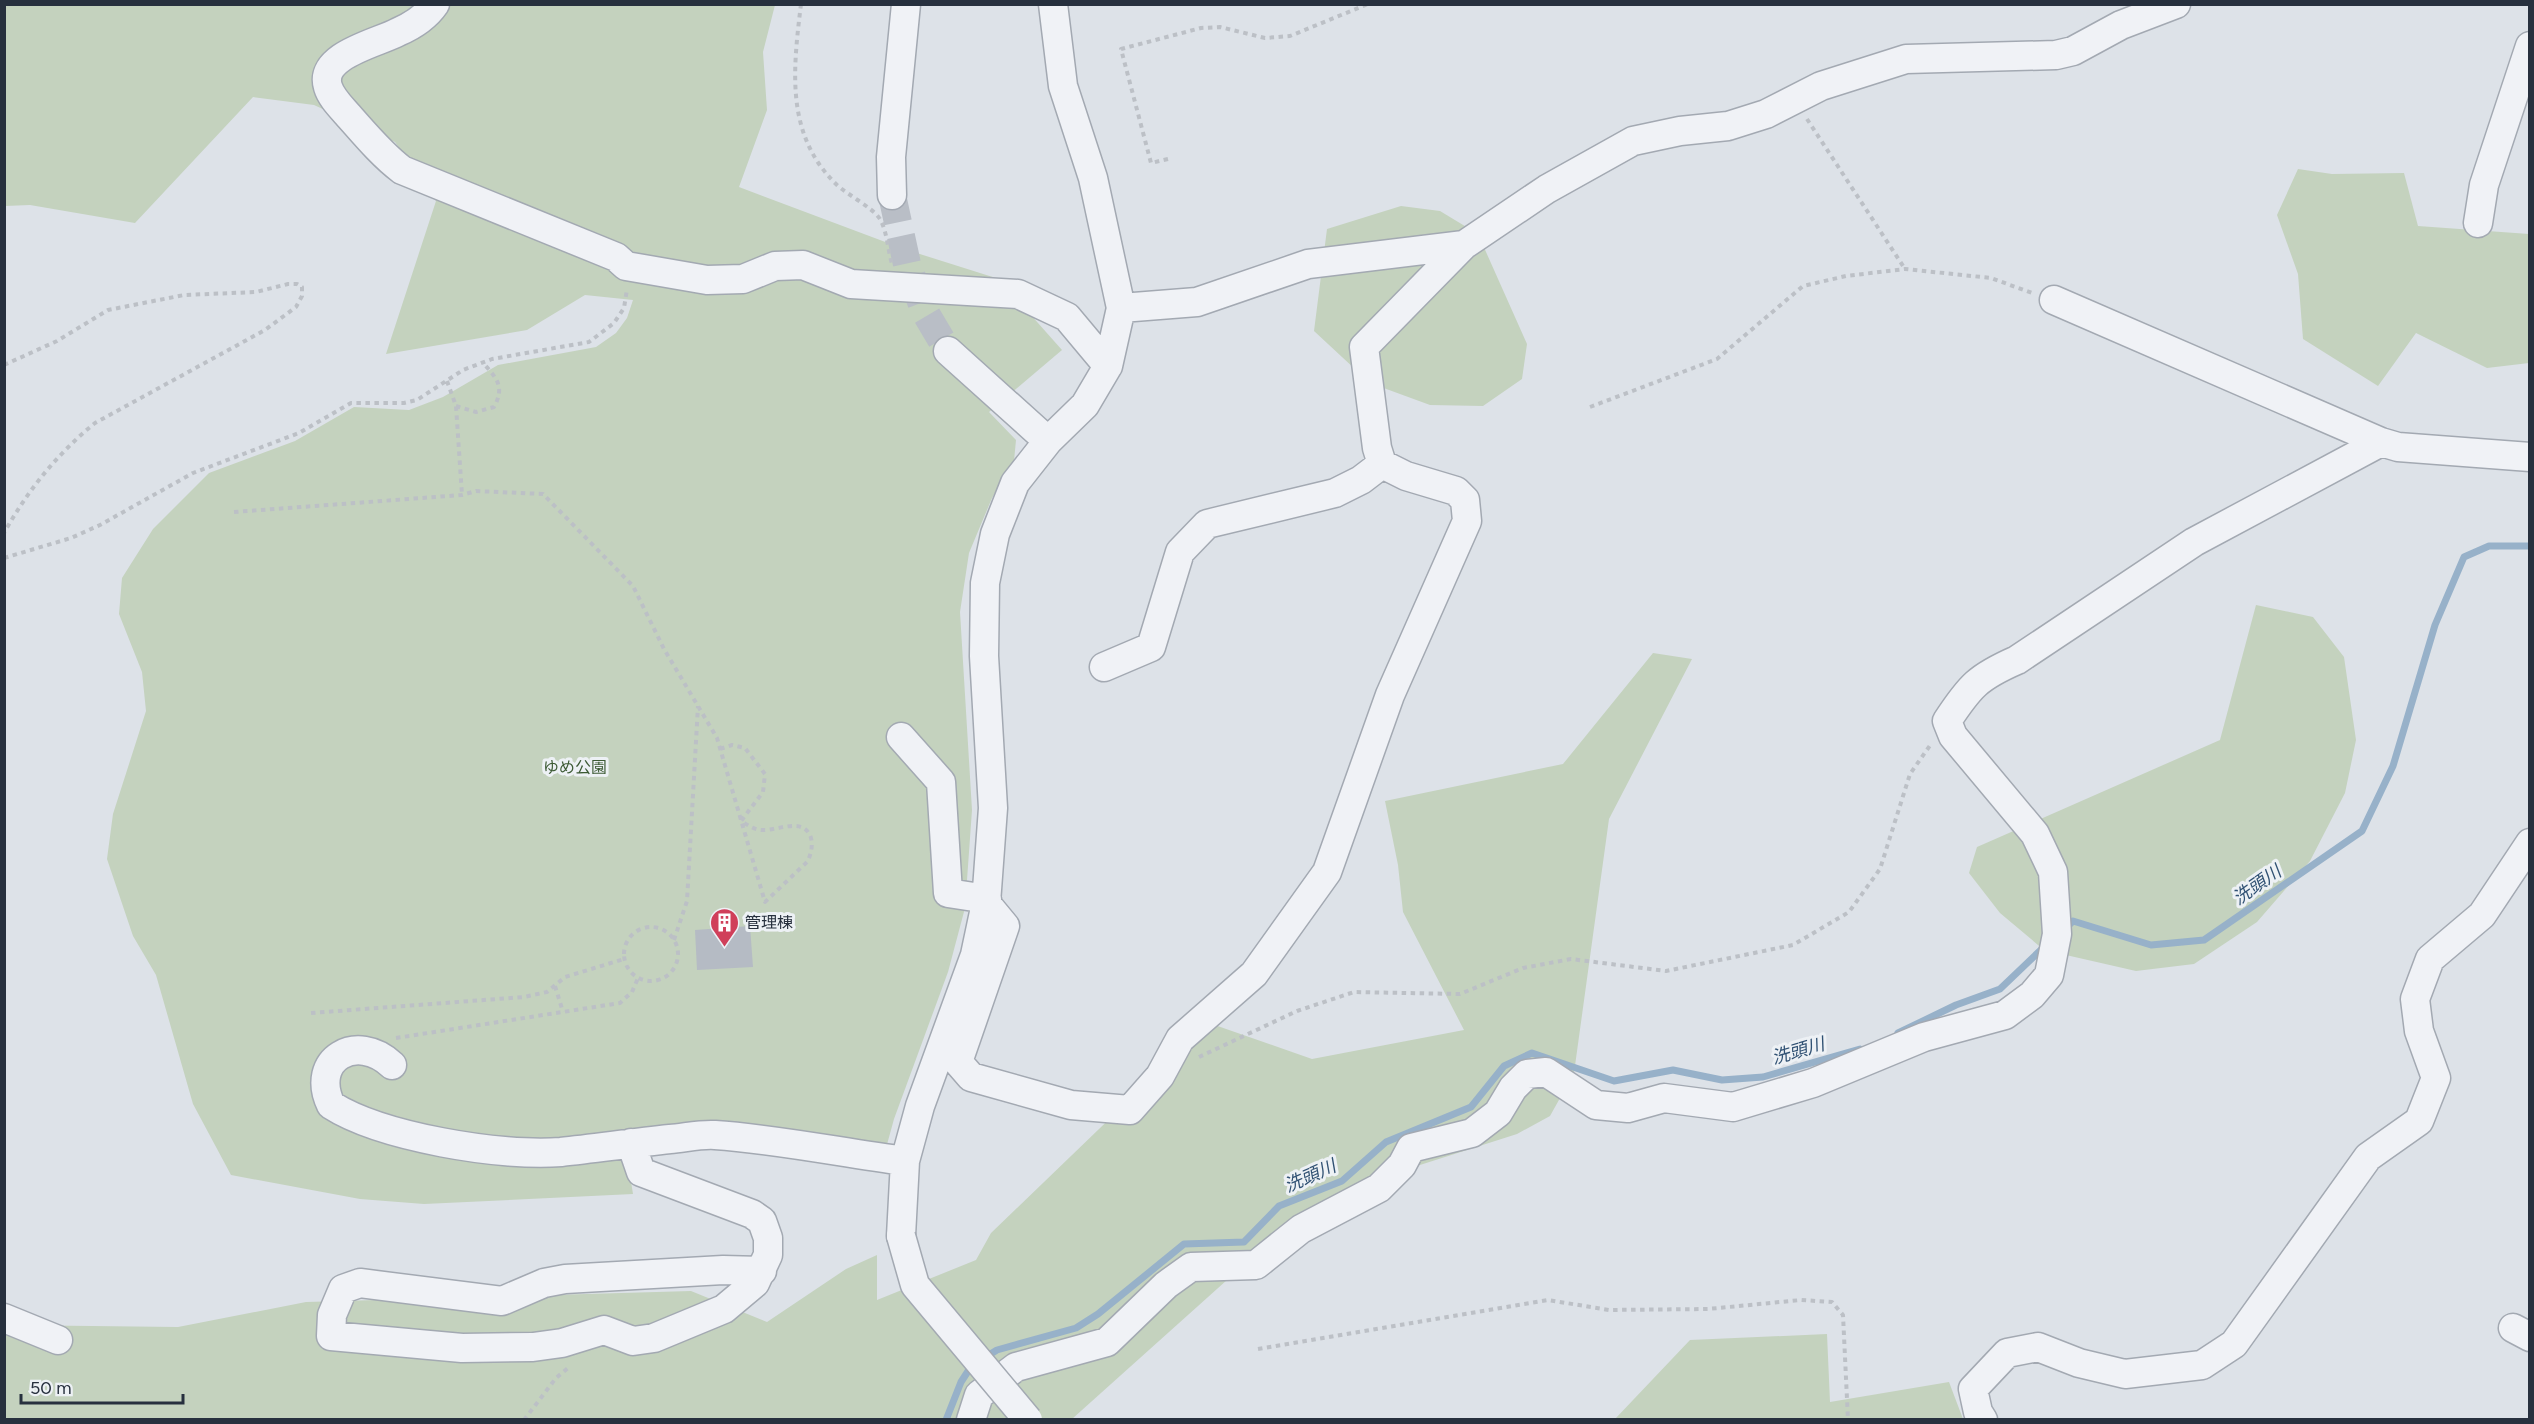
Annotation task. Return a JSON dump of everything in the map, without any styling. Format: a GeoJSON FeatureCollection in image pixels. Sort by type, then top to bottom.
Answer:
{"type":"FeatureCollection","features":[{"type":"Feature","properties":{"kind":"street"},"geometry":{"type":"LineString","coordinates":[[435,4],[416,22],[344,55],[332,64],[327,76],[328,87],[335,100],[388,160],[402,170],[616,257],[626,266],[707,280],[743,279],[775,266],[803,265],[851,284],[1018,294],[1067,317],[1108,366]]}},
{"type":"Feature","properties":{"kind":"street"},"geometry":{"type":"LineString","coordinates":[[1028,1419],[915,1285],[900,1236],[905,1161],[920,1106],[975,955],[986,901],[993,808],[984,656],[985,583],[995,534],[1016,483],[1048,441],[1085,405],[1108,366],[1121,308],[1093,178],[1063,86],[1053,4]]}},
{"type":"Feature","properties":{"kind":"street"},"geometry":{"type":"LineString","coordinates":[[901,737],[941,782],[948,893],[986,901],[1005,926],[958,1062],[970,1077],[1071,1105],[1130,1110],[1160,1076],[1180,1039],[1254,974],[1327,872],[1390,695],[1467,521],[1465,500],[1456,491],[1406,476],[1382,464],[1377,448],[1364,347],[1464,245],[1547,189],[1633,141],[1680,131],[1728,126],[1796,101],[1821,86],[1906,59],[2056,55],[2073,51],[2121,25],[2176,4]]}},
{"type":"Feature","properties":{"kind":"street"},"geometry":{"type":"LineString","coordinates":[[892,195],[891,157],[912,5]]}},
{"type":"Feature","properties":{"kind":"street"},"geometry":{"type":"LineString","coordinates":[[2478,223],[2484,185],[2529,46]]}},
{"type":"Feature","properties":{"kind":"street"},"geometry":{"type":"LineString","coordinates":[[1121,308],[1197,302],[1308,264],[1464,245]]}},
{"type":"Feature","properties":{"kind":"street"},"geometry":{"type":"LineString","coordinates":[[2054,300],[2381,442],[2398,447],[2529,457]]}},
{"type":"Feature","properties":{"kind":"street"},"geometry":{"type":"LineString","coordinates":[[948,351],[1048,441]]}},
{"type":"Feature","properties":{"kind":"street"},"geometry":{"type":"LineString","coordinates":[[971,1419],[979,1395],[1016,1367],[1107,1342],[1166,1286],[1191,1268],[1256,1266],[1301,1229],[1379,1188],[1402,1165],[1412,1148],[1472,1133],[1498,1113],[1513,1088],[1527,1074],[1546,1072],[1596,1105],[1628,1108],[1664,1098],[1733,1107],[1813,1083],[1924,1037],[2005,1016],[2032,995],[2049,975],[2057,934],[2053,872],[2035,834],[1953,736],[1947,721],[1967,691],[1986,673],[2017,660],[2194,542],[2381,442]]}},
{"type":"Feature","properties":{"kind":"street"},"geometry":{"type":"LineString","coordinates":[[1104,667],[1151,647],[1180,552],[1207,524],[1335,494],[1361,480],[1382,464]]}},
{"type":"Feature","properties":{"kind":"street"},"geometry":{"type":"LineString","coordinates":[[1983,1419],[1978,1412],[1972,1389],[2007,1353],[2038,1347],[2079,1363],[2125,1374],[2202,1365],[2234,1344],[2368,1157],[2419,1122],[2436,1078],[2419,1031],[2415,999],[2430,959],[2482,915],[2529,843]]}},
{"type":"Feature","properties":{"kind":"street"},"geometry":{"type":"LineString","coordinates":[[392,1065],[380,1054],[366,1050],[348,1050],[334,1058],[328,1069],[327,1098],[331,1105],[346,1115],[442,1142],[487,1150],[526,1153],[559,1152],[713,1135],[905,1161]]}},
{"type":"Feature","properties":{"kind":"street"},"geometry":{"type":"LineString","coordinates":[[631,1143],[641,1172],[752,1214],[762,1221],[768,1238],[768,1255],[762,1271],[755,1283],[724,1309],[654,1338],[633,1341],[604,1330],[562,1343],[533,1347],[462,1348],[331,1336],[332,1315],[342,1289],[360,1283],[502,1301],[544,1283],[565,1279],[723,1270],[762,1271]]}},
{"type":"Feature","properties":{"kind":"street"},"geometry":{"type":"LineString","coordinates":[[4,1318],[58,1340]]}},
{"type":"Feature","properties":{"kind":"path"},"geometry":{"type":"LineString","coordinates":[[801,4],[794,60],[798,116],[808,148],[837,184],[880,219],[898,288]]}},
{"type":"Feature","properties":{"kind":"path"},"geometry":{"type":"LineString","coordinates":[[1167,159],[1151,163],[1121,49],[1201,28],[1220,27],[1265,38],[1290,36],[1368,4]]}},
{"type":"Feature","properties":{"kind":"path"},"geometry":{"type":"LineString","coordinates":[[1796,101],[1905,269]]}},
{"type":"Feature","properties":{"kind":"path"},"geometry":{"type":"LineString","coordinates":[[4,558],[71,538],[100,525],[193,473],[299,434],[351,403],[404,403],[417,399],[483,363],[532,351],[589,342],[614,324],[624,308],[629,280],[626,266]]}},
{"type":"Feature","properties":{"kind":"path"},"geometry":{"type":"LineString","coordinates":[[1590,406],[1717,359],[1803,286],[1846,276],[1905,269],[1991,278],[2054,300]]}},
{"type":"Feature","properties":{"kind":"path"},"geometry":{"type":"LineString","coordinates":[[4,365],[57,341],[108,310],[184,295],[255,292],[288,284],[297,284],[302,287],[302,296],[296,306],[265,330],[95,423],[73,441],[29,491],[4,533]]}},
{"type":"Feature","properties":{"kind":"path"},"geometry":{"type":"LineString","coordinates":[[456,406],[476,412],[494,407],[501,390],[499,381],[483,363]]}},
{"type":"Feature","properties":{"kind":"path"},"geometry":{"type":"LineString","coordinates":[[447,381],[456,406],[462,495]]}},
{"type":"Feature","properties":{"kind":"path"},"geometry":{"type":"LineString","coordinates":[[234,512],[462,495],[476,491],[543,494],[633,586],[664,649],[717,738],[720,749],[765,902],[807,862],[811,840],[808,833],[795,826],[762,831],[741,820]]}},
{"type":"Feature","properties":{"kind":"path"},"geometry":{"type":"LineString","coordinates":[[674,940],[666,932],[646,927],[629,939],[624,959],[628,969],[638,978],[656,981],[673,970],[677,960],[674,940],[687,901],[698,706]]}},
{"type":"Feature","properties":{"kind":"path"},"geometry":{"type":"LineString","coordinates":[[1160,1076],[1297,1011],[1354,992],[1460,994],[1523,968],[1571,960],[1666,971],[1793,945],[1849,912],[1880,869],[1910,774],[1947,721]]}},
{"type":"Feature","properties":{"kind":"path"},"geometry":{"type":"LineString","coordinates":[[720,749],[732,746],[744,747],[765,774],[763,792],[741,820]]}},
{"type":"Feature","properties":{"kind":"path"},"geometry":{"type":"LineString","coordinates":[[311,1013],[524,997],[547,992],[565,977],[624,959]]}},
{"type":"Feature","properties":{"kind":"path"},"geometry":{"type":"LineString","coordinates":[[366,1050],[375,1041],[620,1003],[632,992],[638,978]]}},
{"type":"Feature","properties":{"kind":"path"},"geometry":{"type":"LineString","coordinates":[[555,986],[563,1012]]}},
{"type":"Feature","properties":{"kind":"path"},"geometry":{"type":"LineString","coordinates":[[1258,1349],[1548,1300],[1609,1310],[1708,1309],[1801,1300],[1832,1302],[1843,1315],[1848,1419]]}},
{"type":"Feature","properties":{"kind":"path"},"geometry":{"type":"LineString","coordinates":[[524,1419],[556,1378],[575,1366]]}},
{"type":"Feature","properties":{"kind":"green space","name":"ゆめ公園"},"geometry":{"type":"Polygon","coordinates":[[[4,5],[775,5],[763,52],[767,110],[739,187],[904,249],[999,279],[1062,350],[989,412],[1016,440],[1014,461],[992,498],[969,553],[960,612],[972,810],[965,908],[948,972],[894,1119],[880,1170],[713,1146],[627,1157],[633,1194],[424,1204],[360,1199],[231,1175],[193,1104],[156,975],[133,936],[107,859],[113,814],[146,711],[142,672],[119,614],[122,578],[153,529],[209,473],[295,441],[354,407],[409,410],[443,397],[498,365],[596,347],[616,333],[627,318],[633,300],[585,295],[527,330],[386,354],[436,201],[395,142],[314,105],[253,97],[135,223],[30,205],[5,206],[4,5]]]}},
{"type":"Feature","properties":{"kind":"green space"},"geometry":{"type":"Polygon","coordinates":[[[2298,169],[2332,174],[2404,173],[2418,226],[2529,234],[2529,363],[2487,368],[2416,333],[2378,386],[2303,339],[2298,274],[2277,215],[2298,169]]]}},
{"type":"Feature","properties":{"kind":"green space"},"geometry":{"type":"Polygon","coordinates":[[[1401,206],[1440,211],[1478,234],[1527,344],[1522,379],[1483,406],[1430,405],[1370,383],[1314,331],[1327,229],[1401,206]]]}},
{"type":"Feature","properties":{"kind":"green space"},"geometry":{"type":"Polygon","coordinates":[[[2256,605],[2313,617],[2344,657],[2356,740],[2345,793],[2310,861],[2257,922],[2194,964],[2136,971],[2044,950],[2000,913],[1969,873],[1977,847],[2220,740],[2256,605]]]}},
{"type":"Feature","properties":{"kind":"green space"},"geometry":{"type":"Polygon","coordinates":[[[1653,653],[1692,659],[1609,819],[1574,1073],[1550,1116],[1517,1134],[1373,1180],[1227,1280],[1072,1419],[5,1420],[5,1325],[178,1327],[306,1302],[691,1291],[767,1322],[846,1269],[877,1255],[877,1300],[976,1260],[991,1233],[1209,1023],[1312,1059],[1464,1030],[1403,912],[1398,865],[1385,801],[1563,764],[1653,653]]]}},
{"type":"Feature","properties":{"kind":"green space"},"geometry":{"type":"Polygon","coordinates":[[[1827,1334],[1830,1402],[1949,1382],[1963,1419],[1615,1419],[1690,1340],[1827,1334]]]}},
{"type":"Feature","properties":{"kind":"building","name":"管理棟"},"geometry":{"type":"Polygon","coordinates":[[[750,926],[753,967],[697,970],[695,930],[750,926]]]}},
{"type":"Feature","properties":{"kind":"waterway","name":"洗頭川"},"geometry":{"type":"LineString","coordinates":[[2066,928],[2073,921],[2151,945],[2204,940],[2362,831],[2393,766],[2435,625],[2464,557],[2489,546],[2530,546]]}},
{"type":"Feature","properties":{"kind":"waterway","name":"洗頭川"},"geometry":{"type":"LineString","coordinates":[[1898,1033],[1956,1005],[2000,989],[2046,945]]}},
{"type":"Feature","properties":{"kind":"waterway","name":"洗頭川"},"geometry":{"type":"LineString","coordinates":[[984,1358],[997,1350],[1076,1328],[1098,1314],[1184,1244],[1244,1242],[1279,1206],[1342,1181],[1386,1142],[1471,1107],[1504,1066],[1532,1053],[1614,1081],[1673,1070],[1722,1080],[1763,1077],[1860,1049]]}},
{"type":"Feature","properties":{"kind":"waterway","name":"洗頭川"},"geometry":{"type":"LineString","coordinates":[[946,1420],[961,1382],[972,1365]]}},
{"type":"Feature","properties":{"kind":"tunnel"},"geometry":{"type":"LineString","coordinates":[[892,195],[907,264],[925,312],[948,351]]}},
{"type":"Feature","properties":{"kind":"place","name":"管理棟"},"geometry":{"type":"Point","coordinates":[724,948]}}]}
